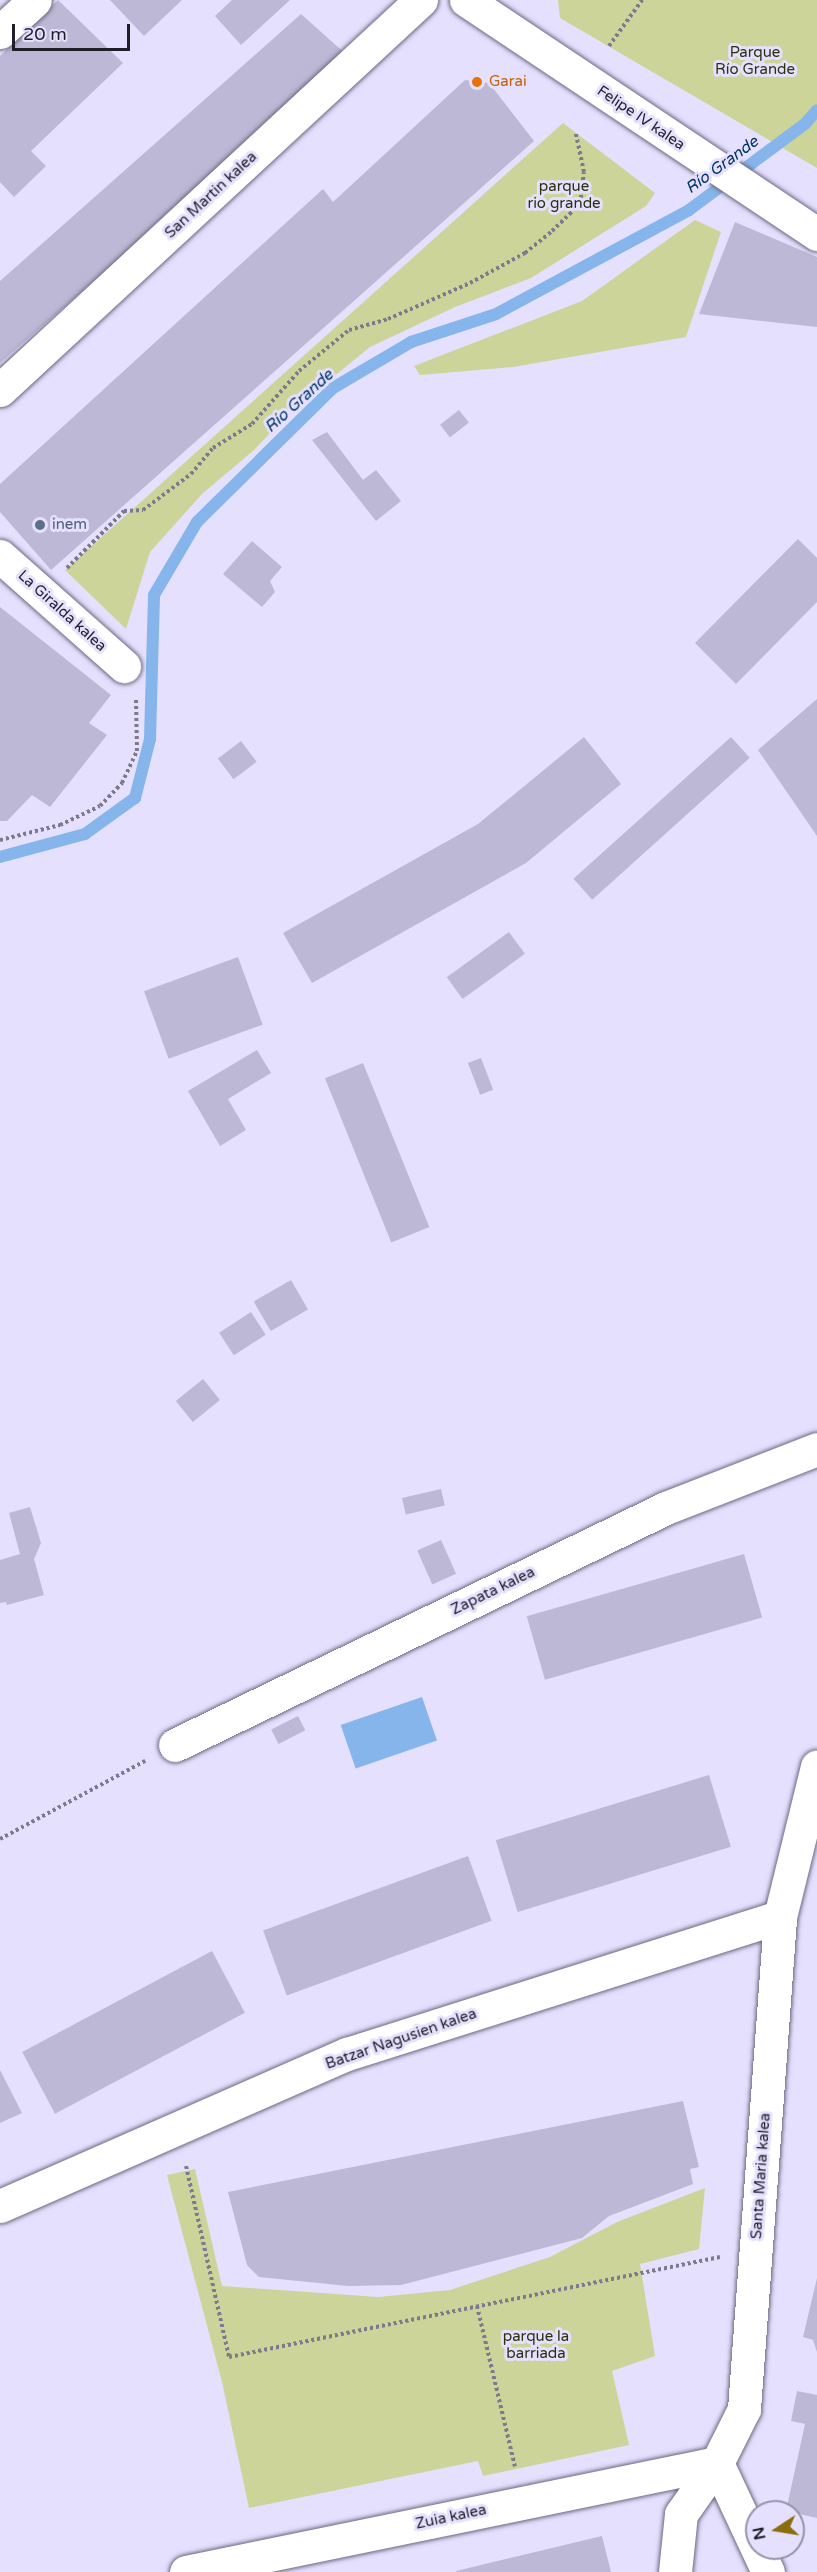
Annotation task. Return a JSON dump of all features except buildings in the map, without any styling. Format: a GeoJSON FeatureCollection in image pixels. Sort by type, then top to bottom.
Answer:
{"type":"FeatureCollection","features":[{"type":"Feature","properties":{"kind":"street"},"geometry":{"type":"LineString","coordinates":[[0,32],[35,0]]}},
{"type":"Feature","properties":{"kind":"street","name":"San Martin kalea"},"geometry":{"type":"LineString","coordinates":[[0,390],[421,0]]}},
{"type":"Feature","properties":{"kind":"street","name":"Felipe IV kalea"},"geometry":{"type":"LineString","coordinates":[[466,0],[817,234]]}},
{"type":"Feature","properties":{"kind":"street","name":"La Giralda kalea"},"geometry":{"type":"LineString","coordinates":[[0,556],[130,679]]}},
{"type":"Feature","properties":{"kind":"street","name":"Zapata kalea"},"geometry":{"type":"LineString","coordinates":[[175,1745],[666,1508],[817,1449]]}},
{"type":"Feature","properties":{"kind":"street","name":"Santa Maria kalea"},"geometry":{"type":"LineString","coordinates":[[675,2572],[681,2514],[717,2463],[744,2409],[780,1917],[817,1766]]}},
{"type":"Feature","properties":{"kind":"street","name":"Batzar Nagusien kalea"},"geometry":{"type":"LineString","coordinates":[[0,2205],[347,2054],[780,1917]]}},
{"type":"Feature","properties":{"kind":"street"},"geometry":{"type":"LineString","coordinates":[[717,2463],[768,2572]]}},
{"type":"Feature","properties":{"kind":"street","name":"Zuia kalea"},"geometry":{"type":"LineString","coordinates":[[186,2572],[717,2463]]}},
{"type":"Feature","properties":{"kind":"path"},"geometry":{"type":"LineString","coordinates":[[609,46],[642,0]]}},
{"type":"Feature","properties":{"kind":"path"},"geometry":{"type":"LineString","coordinates":[[65,570],[124,511],[142,510],[191,474],[213,448],[252,424],[299,371],[349,330],[388,319],[470,283],[525,253],[552,231],[580,204],[585,172],[576,133]]}},
{"type":"Feature","properties":{"kind":"path"},"geometry":{"type":"LineString","coordinates":[[0,840],[60,825],[100,806],[122,783],[137,751],[130,679]]}},
{"type":"Feature","properties":{"kind":"path"},"geometry":{"type":"LineString","coordinates":[[0,1839],[175,1745]]}},
{"type":"Feature","properties":{"kind":"path"},"geometry":{"type":"LineString","coordinates":[[177,2128],[229,2357],[756,2250]]}},
{"type":"Feature","properties":{"kind":"path"},"geometry":{"type":"LineString","coordinates":[[477,2306],[523,2503]]}},
{"type":"Feature","properties":{"kind":"green space","name":"Parque Río Grande"},"geometry":{"type":"Polygon","coordinates":[[[558,0],[817,0],[817,168],[560,18],[558,0]]]}},
{"type":"Feature","properties":{"kind":"green space","name":"parque rio grande"},"geometry":{"type":"Polygon","coordinates":[[[563,123],[655,193],[646,206],[531,278],[455,307],[370,347],[290,412],[254,450],[202,494],[150,552],[126,629],[65,570],[563,123]]]}},
{"type":"Feature","properties":{"kind":"green space"},"geometry":{"type":"Polygon","coordinates":[[[695,220],[721,232],[686,337],[513,367],[420,375],[414,366],[582,301],[695,220]]]}},
{"type":"Feature","properties":{"kind":"green space","name":"parque la barriada"},"geometry":{"type":"Polygon","coordinates":[[[195,2169],[222,2286],[378,2297],[450,2290],[550,2257],[617,2222],[705,2188],[699,2249],[640,2264],[655,2356],[612,2371],[629,2445],[483,2476],[478,2461],[249,2508],[222,2382],[167,2175],[195,2169]]]}},
{"type":"Feature","properties":{"kind":"water"},"geometry":{"type":"Polygon","coordinates":[[[422,1697],[437,1740],[356,1768],[341,1725],[422,1697]]]}},
{"type":"Feature","properties":{"kind":"waterway","name":"Río Grande"},"geometry":{"type":"LineString","coordinates":[[0,857],[85,834],[135,798],[150,739],[154,595],[197,522],[333,388],[411,342],[496,314],[689,210],[805,124],[817,110]]}},
{"type":"Feature","properties":{"kind":"place","name":"Garai"},"geometry":{"type":"Point","coordinates":[477,82]}},
{"type":"Feature","properties":{"kind":"place","name":"inem"},"geometry":{"type":"Point","coordinates":[40,525]}}]}
